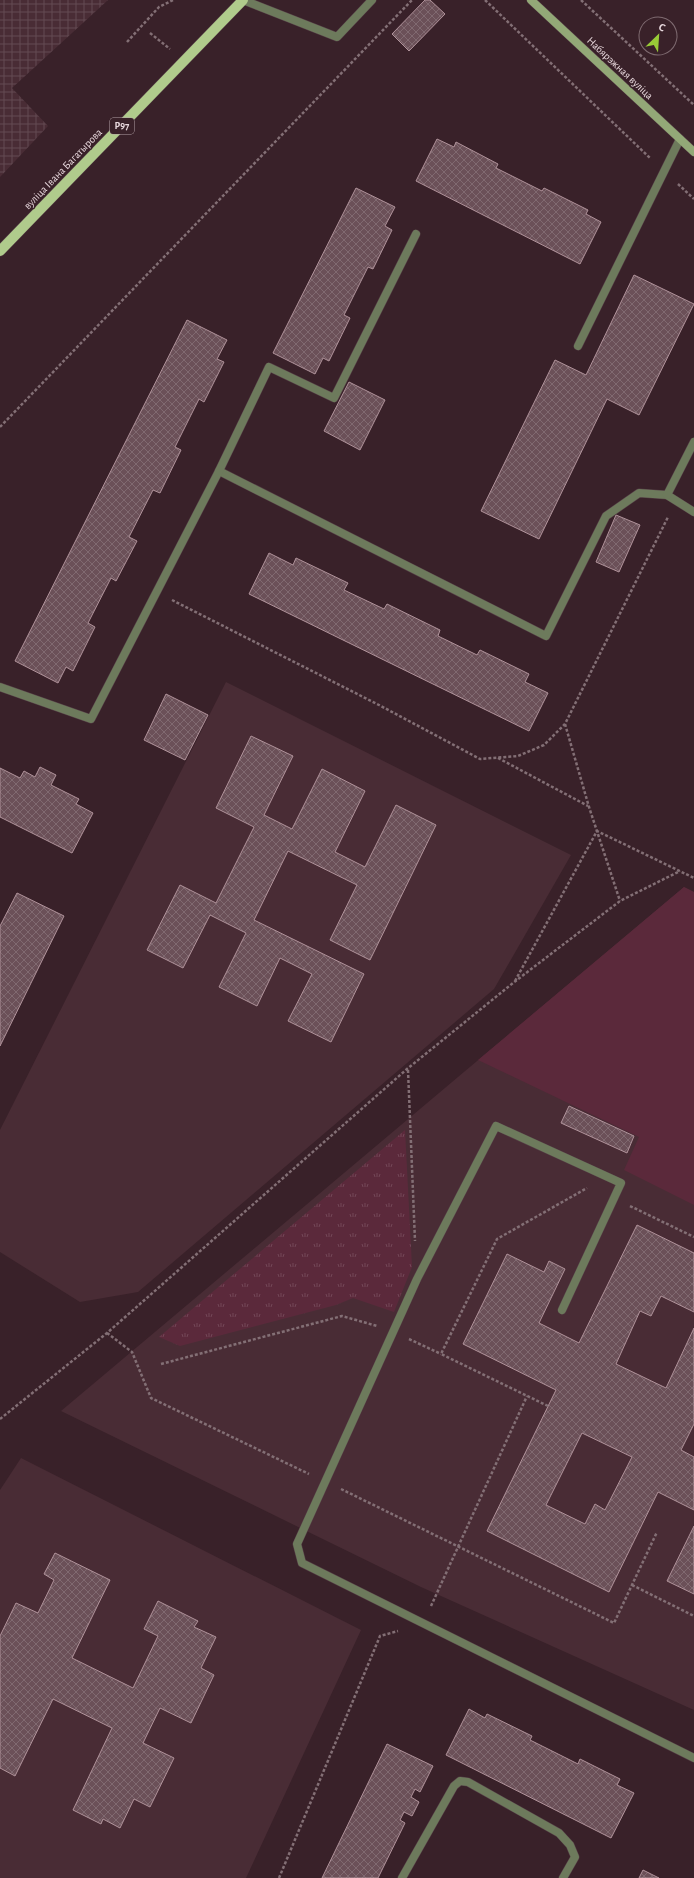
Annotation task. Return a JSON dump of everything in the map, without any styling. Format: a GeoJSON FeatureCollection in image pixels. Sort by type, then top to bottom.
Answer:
{"type":"FeatureCollection","features":[{"type":"Feature","properties":{"kind":"main road","name":"вуліца Івана Багатырова"},"geometry":{"type":"LineString","coordinates":[[0,251],[243,0]]}},
{"type":"Feature","properties":{"kind":"main road","name":"Набярэжная вуліца"},"geometry":{"type":"LineString","coordinates":[[531,0],[694,152]]}},
{"type":"Feature","properties":{"kind":"lane"},"geometry":{"type":"LineString","coordinates":[[243,0],[337,37],[372,0]]}},
{"type":"Feature","properties":{"kind":"lane"},"geometry":{"type":"LineString","coordinates":[[578,346],[680,139]]}},
{"type":"Feature","properties":{"kind":"lane"},"geometry":{"type":"LineString","coordinates":[[0,687],[91,719],[158,592],[270,367],[334,398],[416,234]]}},
{"type":"Feature","properties":{"kind":"lane"},"geometry":{"type":"LineString","coordinates":[[667,495],[694,442]]}},
{"type":"Feature","properties":{"kind":"lane"},"geometry":{"type":"LineString","coordinates":[[219,471],[546,636],[606,516],[639,493],[667,495],[694,512]]}},
{"type":"Feature","properties":{"kind":"lane"},"geometry":{"type":"LineString","coordinates":[[562,1310],[621,1183],[496,1126],[417,1279],[297,1544],[302,1563],[694,1758]]}},
{"type":"Feature","properties":{"kind":"lane"},"geometry":{"type":"LineString","coordinates":[[402,1878],[454,1786],[460,1781],[468,1782],[558,1833],[570,1845],[575,1857],[563,1878]]}},
{"type":"Feature","properties":{"kind":"path"},"geometry":{"type":"LineString","coordinates":[[127,42],[159,7],[173,0]]}},
{"type":"Feature","properties":{"kind":"path"},"geometry":{"type":"LineString","coordinates":[[0,427],[412,0]]}},
{"type":"Feature","properties":{"kind":"path"},"geometry":{"type":"LineString","coordinates":[[485,0],[694,199]]}},
{"type":"Feature","properties":{"kind":"path"},"geometry":{"type":"LineString","coordinates":[[581,0],[694,105]]}},
{"type":"Feature","properties":{"kind":"path"},"geometry":{"type":"LineString","coordinates":[[150,33],[184,61]]}},
{"type":"Feature","properties":{"kind":"path"},"geometry":{"type":"LineString","coordinates":[[158,592],[379,705],[480,759],[518,756],[544,745],[565,724],[676,501]]}},
{"type":"Feature","properties":{"kind":"path"},"geometry":{"type":"LineString","coordinates":[[565,724],[589,807],[620,901]]}},
{"type":"Feature","properties":{"kind":"path"},"geometry":{"type":"LineString","coordinates":[[497,757],[589,807]]}},
{"type":"Feature","properties":{"kind":"path"},"geometry":{"type":"LineString","coordinates":[[597,831],[694,878]]}},
{"type":"Feature","properties":{"kind":"path"},"geometry":{"type":"LineString","coordinates":[[513,983],[597,831]]}},
{"type":"Feature","properties":{"kind":"path"},"geometry":{"type":"LineString","coordinates":[[0,1418],[106,1333],[408,1069],[513,983],[620,901],[680,871]]}},
{"type":"Feature","properties":{"kind":"path"},"geometry":{"type":"LineString","coordinates":[[408,1069],[417,1279]]}},
{"type":"Feature","properties":{"kind":"path"},"geometry":{"type":"LineString","coordinates":[[441,1354],[497,1240],[589,1186],[608,1178]]}},
{"type":"Feature","properties":{"kind":"path"},"geometry":{"type":"LineString","coordinates":[[614,1199],[694,1237]]}},
{"type":"Feature","properties":{"kind":"path"},"geometry":{"type":"LineString","coordinates":[[161,1364],[342,1316],[394,1331],[548,1406]]}},
{"type":"Feature","properties":{"kind":"path"},"geometry":{"type":"LineString","coordinates":[[106,1333],[132,1352],[151,1398],[459,1546],[614,1623],[657,1532]]}},
{"type":"Feature","properties":{"kind":"path"},"geometry":{"type":"LineString","coordinates":[[279,1878],[380,1636],[423,1623],[527,1396]]}},
{"type":"Feature","properties":{"kind":"path"},"geometry":{"type":"LineString","coordinates":[[632,1585],[694,1616]]}},
{"type":"Feature","properties":{"kind":"shaded area"},"geometry":{"type":"Polygon","coordinates":[[[0,0],[108,0],[12,88],[48,126],[0,177],[0,0]]]}},
{"type":"Feature","properties":{"kind":"shaded area"},"geometry":{"type":"Polygon","coordinates":[[[226,682],[571,855],[494,989],[138,1292],[80,1302],[0,1252],[0,1130],[226,682]]]}},
{"type":"Feature","properties":{"kind":"shaded area"},"geometry":{"type":"Polygon","coordinates":[[[684,887],[694,892],[694,1710],[421,1587],[61,1411],[684,887]]]}},
{"type":"Feature","properties":{"kind":"shaded area"},"geometry":{"type":"Polygon","coordinates":[[[21,1458],[361,1630],[246,1878],[0,1878],[0,1490],[21,1458]]]}},
{"type":"Feature","properties":{"kind":"green space"},"geometry":{"type":"Polygon","coordinates":[[[684,887],[694,892],[694,1205],[624,1170],[639,1137],[478,1060],[684,887]]]}},
{"type":"Feature","properties":{"kind":"green space"},"geometry":{"type":"Polygon","coordinates":[[[405,1130],[412,1267],[394,1312],[353,1298],[336,1305],[180,1346],[159,1337],[405,1130]]]}},
{"type":"Feature","properties":{"kind":"building"},"geometry":{"type":"Polygon","coordinates":[[[425,0],[430,0],[445,14],[409,51],[392,34],[425,0]]]}},
{"type":"Feature","properties":{"kind":"building"},"geometry":{"type":"Polygon","coordinates":[[[437,139],[454,147],[456,142],[498,164],[496,168],[542,191],[544,188],[588,210],[586,214],[601,222],[580,264],[416,181],[437,139]]]}},
{"type":"Feature","properties":{"kind":"building"},"geometry":{"type":"Polygon","coordinates":[[[356,188],[395,207],[385,226],[392,230],[373,269],[368,267],[344,315],[350,318],[329,361],[323,358],[315,374],[273,353],[356,188]]]}},
{"type":"Feature","properties":{"kind":"building"},"geometry":{"type":"Polygon","coordinates":[[[634,275],[694,304],[639,415],[607,399],[539,539],[481,511],[555,360],[586,375],[634,275]]]}},
{"type":"Feature","properties":{"kind":"building"},"geometry":{"type":"Polygon","coordinates":[[[187,320],[227,340],[217,359],[224,362],[204,402],[199,399],[175,447],[181,450],[160,493],[153,490],[129,537],[137,541],[116,581],[111,578],[88,623],[95,627],[73,671],[66,667],[58,683],[15,661],[187,320]]]}},
{"type":"Feature","properties":{"kind":"building"},"geometry":{"type":"Polygon","coordinates":[[[349,382],[385,400],[360,450],[324,431],[349,382]]]}},
{"type":"Feature","properties":{"kind":"building"},"geometry":{"type":"Polygon","coordinates":[[[616,515],[640,525],[619,572],[596,562],[616,515]]]}},
{"type":"Feature","properties":{"kind":"building"},"geometry":{"type":"Polygon","coordinates":[[[269,553],[293,565],[296,558],[348,583],[344,590],[384,609],[387,604],[440,630],[438,636],[477,655],[480,650],[529,674],[525,682],[548,693],[529,731],[249,594],[269,553]]]}},
{"type":"Feature","properties":{"kind":"building"},"geometry":{"type":"Polygon","coordinates":[[[166,694],[208,715],[185,760],[144,740],[166,694]]]}},
{"type":"Feature","properties":{"kind":"building"},"geometry":{"type":"Polygon","coordinates":[[[251,736],[293,756],[264,815],[292,829],[322,769],[365,791],[335,852],[365,867],[396,805],[436,825],[370,960],[330,940],[357,885],[288,851],[254,920],[364,974],[331,1042],[288,1021],[312,974],[280,958],[257,1006],[219,987],[246,933],[210,915],[183,968],[147,950],[180,885],[216,903],[254,827],[216,808],[251,736]]]}},
{"type":"Feature","properties":{"kind":"building"},"geometry":{"type":"Polygon","coordinates":[[[40,767],[56,775],[51,785],[79,799],[76,804],[93,813],[72,853],[0,817],[0,768],[20,778],[24,771],[35,777],[40,767]]]}},
{"type":"Feature","properties":{"kind":"building"},"geometry":{"type":"Polygon","coordinates":[[[17,893],[64,916],[0,1046],[0,926],[17,893]]]}},
{"type":"Feature","properties":{"kind":"building"},"geometry":{"type":"Polygon","coordinates":[[[569,1106],[634,1136],[627,1153],[561,1123],[569,1106]]]}},
{"type":"Feature","properties":{"kind":"building"},"geometry":{"type":"Polygon","coordinates":[[[637,1225],[694,1253],[694,1312],[661,1296],[651,1316],[640,1311],[616,1364],[666,1388],[694,1328],[694,1424],[681,1450],[694,1457],[694,1510],[658,1492],[609,1592],[487,1531],[556,1390],[463,1344],[507,1254],[544,1272],[549,1261],[565,1269],[539,1323],[579,1343],[637,1225]],[[582,1433],[546,1505],[585,1524],[595,1504],[605,1510],[632,1457],[582,1433]]]}},
{"type":"Feature","properties":{"kind":"building"},"geometry":{"type":"Polygon","coordinates":[[[694,1526],[694,1594],[667,1581],[694,1526]]]}},
{"type":"Feature","properties":{"kind":"building"},"geometry":{"type":"Polygon","coordinates":[[[55,1553],[110,1580],[72,1658],[133,1688],[158,1636],[144,1629],[158,1601],[198,1621],[194,1627],[216,1637],[201,1668],[214,1675],[191,1723],[160,1708],[143,1743],[174,1758],[150,1807],[134,1799],[120,1828],[103,1819],[101,1824],[73,1810],[112,1728],[53,1699],[15,1776],[0,1768],[0,1636],[16,1603],[38,1613],[54,1580],[44,1574],[55,1553]]]}},
{"type":"Feature","properties":{"kind":"building"},"geometry":{"type":"Polygon","coordinates":[[[469,1709],[485,1718],[487,1714],[532,1736],[530,1740],[578,1764],[580,1759],[620,1779],[617,1785],[634,1793],[611,1838],[446,1755],[469,1709]]]}},
{"type":"Feature","properties":{"kind":"building"},"geometry":{"type":"Polygon","coordinates":[[[387,1744],[433,1766],[420,1792],[415,1789],[411,1797],[419,1802],[412,1816],[404,1812],[400,1820],[405,1823],[378,1878],[322,1878],[387,1744]]]}},
{"type":"Feature","properties":{"kind":"building"},"geometry":{"type":"Polygon","coordinates":[[[643,1870],[659,1878],[639,1878],[643,1870]]]}}]}
